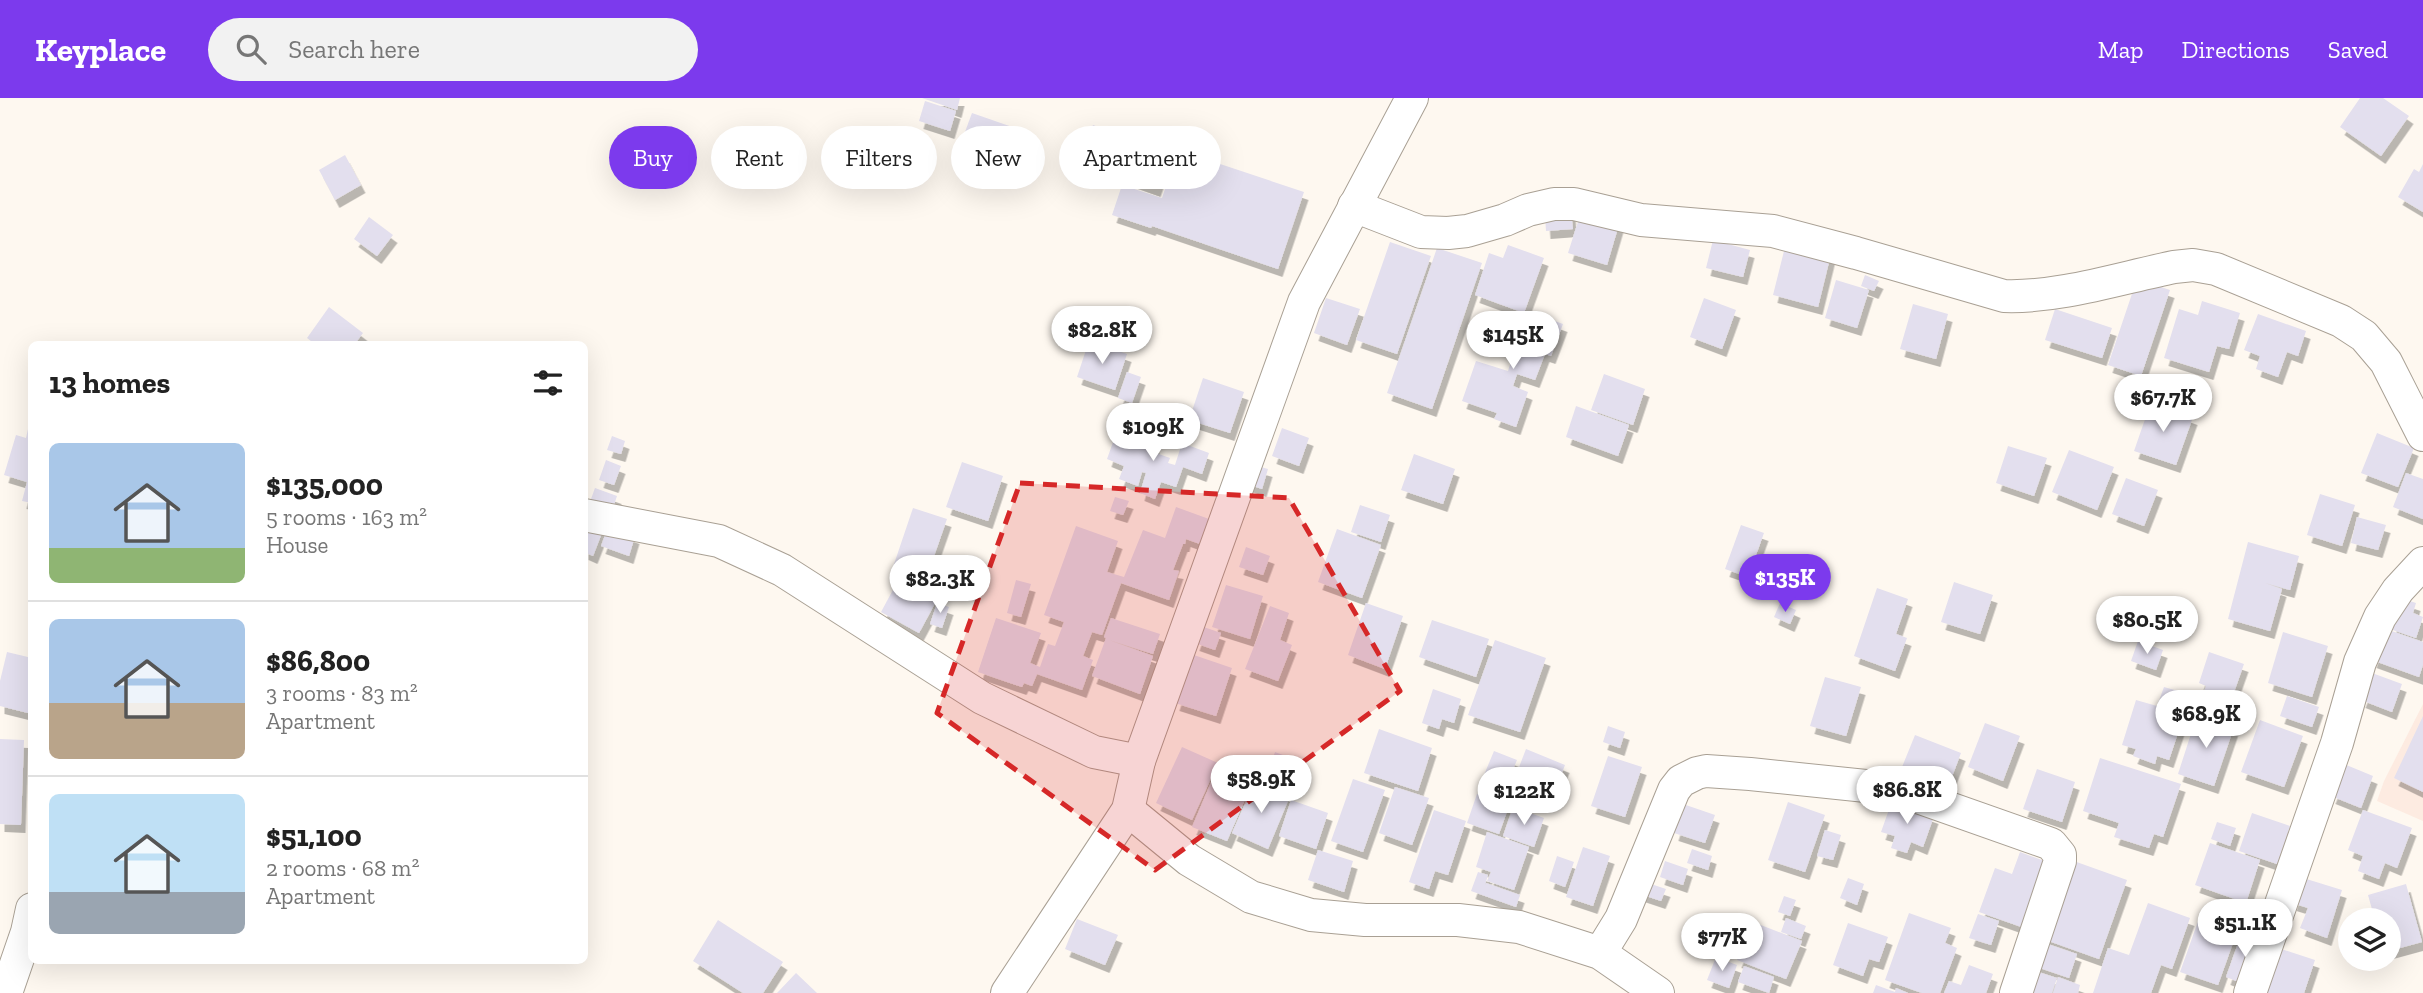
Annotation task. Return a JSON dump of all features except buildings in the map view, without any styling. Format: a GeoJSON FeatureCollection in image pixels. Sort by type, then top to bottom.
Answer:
{"type":"FeatureCollection","features":[{"type":"Feature","properties":{"kind":"street"},"geometry":{"type":"LineString","coordinates":[[1007,993],[1128,810],[1139,761],[1304,302],[1412,98]]}},
{"type":"Feature","properties":{"kind":"street"},"geometry":{"type":"LineString","coordinates":[[1354,206],[1421,233],[1467,231],[1554,204],[1574,204],[1641,220],[1773,231],[2004,296],[2027,297],[2054,293],[2174,267],[2193,265],[2216,269],[2342,321],[2364,336],[2386,362],[2423,435]]}},
{"type":"Feature","properties":{"kind":"street"},"geometry":{"type":"LineString","coordinates":[[588,516],[719,541],[782,570],[982,698],[1094,752],[1139,761]]}},
{"type":"Feature","properties":{"kind":"street"},"geometry":{"type":"LineString","coordinates":[[2250,993],[2337,743],[2360,662],[2380,617],[2398,590],[2423,563]]}},
{"type":"Feature","properties":{"kind":"street"},"geometry":{"type":"LineString","coordinates":[[1600,953],[1621,919],[1656,831],[1674,790],[1681,781],[1706,771],[1750,774],[1895,789],[2051,844],[2060,855],[2060,861],[2016,993]]}},
{"type":"Feature","properties":{"kind":"street"},"geometry":{"type":"LineString","coordinates":[[1128,810],[1189,860],[1251,897],[1311,915],[1365,920],[1458,920],[1519,927],[1600,953],[1658,993]]}},
{"type":"Feature","properties":{"kind":"street"},"geometry":{"type":"LineString","coordinates":[[6,993],[28,927]]}},
{"type":"Feature","properties":{"kind":"highlighted area"},"geometry":{"type":"Polygon","coordinates":[[[1020,483],[1289,498],[1400,691],[1155,870],[937,713],[1020,483]]]}},
{"type":"Feature","properties":{"kind":"shaded area"},"geometry":{"type":"Polygon","coordinates":[[[2423,704],[2423,821],[2377,801],[2384,781],[2423,704]]]}}]}
